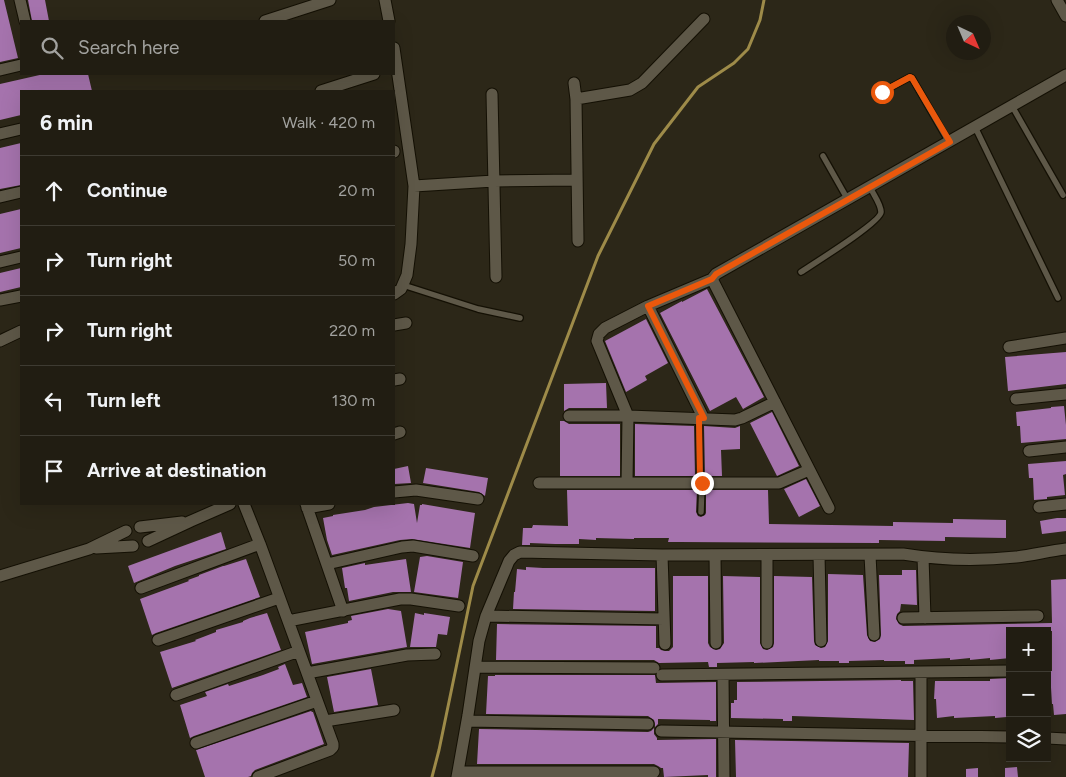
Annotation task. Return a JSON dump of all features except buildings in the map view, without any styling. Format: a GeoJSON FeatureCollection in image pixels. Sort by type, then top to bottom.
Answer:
{"type":"FeatureCollection","features":[{"type":"Feature","properties":{"kind":"street"},"geometry":{"type":"LineString","coordinates":[[20,0],[25,20]]}},
{"type":"Feature","properties":{"kind":"street"},"geometry":{"type":"LineString","coordinates":[[268,20],[330,0]]}},
{"type":"Feature","properties":{"kind":"street"},"geometry":{"type":"LineString","coordinates":[[385,0],[389,20]]}},
{"type":"Feature","properties":{"kind":"street"},"geometry":{"type":"LineString","coordinates":[[1058,0],[1066,16]]}},
{"type":"Feature","properties":{"kind":"street"},"geometry":{"type":"LineString","coordinates":[[576,100],[630,90],[642,83],[704,19]]}},
{"type":"Feature","properties":{"kind":"street"},"geometry":{"type":"LineString","coordinates":[[0,70],[20,65]]}},
{"type":"Feature","properties":{"kind":"street"},"geometry":{"type":"LineString","coordinates":[[395,67],[414,186],[411,244],[407,275],[401,290],[395,293]]}},
{"type":"Feature","properties":{"kind":"street"},"geometry":{"type":"LineString","coordinates":[[324,90],[371,75]]}},
{"type":"Feature","properties":{"kind":"street"},"geometry":{"type":"LineString","coordinates":[[627,483],[628,416],[597,341],[599,334],[605,328],[648,306],[712,279],[716,274],[1066,75]]}},
{"type":"Feature","properties":{"kind":"street"},"geometry":{"type":"LineString","coordinates":[[574,83],[576,100],[578,241]]}},
{"type":"Feature","properties":{"kind":"street"},"geometry":{"type":"LineString","coordinates":[[492,94],[496,277]]}},
{"type":"Feature","properties":{"kind":"street"},"geometry":{"type":"LineString","coordinates":[[0,134],[20,129]]}},
{"type":"Feature","properties":{"kind":"street"},"geometry":{"type":"LineString","coordinates":[[414,186],[494,181],[578,180]]}},
{"type":"Feature","properties":{"kind":"street"},"geometry":{"type":"LineString","coordinates":[[0,197],[20,192]]}},
{"type":"Feature","properties":{"kind":"street"},"geometry":{"type":"LineString","coordinates":[[0,262],[20,257]]}},
{"type":"Feature","properties":{"kind":"street"},"geometry":{"type":"LineString","coordinates":[[712,279],[829,508]]}},
{"type":"Feature","properties":{"kind":"street"},"geometry":{"type":"LineString","coordinates":[[0,300],[20,296]]}},
{"type":"Feature","properties":{"kind":"street"},"geometry":{"type":"LineString","coordinates":[[648,306],[702,418]]}},
{"type":"Feature","properties":{"kind":"street"},"geometry":{"type":"LineString","coordinates":[[0,341],[20,331]]}},
{"type":"Feature","properties":{"kind":"street"},"geometry":{"type":"LineString","coordinates":[[1009,347],[1066,338]]}},
{"type":"Feature","properties":{"kind":"street"},"geometry":{"type":"LineString","coordinates":[[1016,400],[1066,394]]}},
{"type":"Feature","properties":{"kind":"street"},"geometry":{"type":"LineString","coordinates":[[568,416],[734,420],[774,402]]}},
{"type":"Feature","properties":{"kind":"street"},"geometry":{"type":"LineString","coordinates":[[1029,450],[1066,447]]}},
{"type":"Feature","properties":{"kind":"street"},"geometry":{"type":"LineString","coordinates":[[539,483],[779,483],[809,470]]}},
{"type":"Feature","properties":{"kind":"street"},"geometry":{"type":"LineString","coordinates":[[395,492],[416,490],[478,499]]}},
{"type":"Feature","properties":{"kind":"street"},"geometry":{"type":"LineString","coordinates":[[1039,507],[1066,504]]}},
{"type":"Feature","properties":{"kind":"street"},"geometry":{"type":"LineString","coordinates":[[148,541],[228,505]]}},
{"type":"Feature","properties":{"kind":"street"},"geometry":{"type":"LineString","coordinates":[[244,505],[333,744],[333,748],[330,750],[258,777]]}},
{"type":"Feature","properties":{"kind":"street"},"geometry":{"type":"LineString","coordinates":[[307,506],[343,611]]}},
{"type":"Feature","properties":{"kind":"street"},"geometry":{"type":"LineString","coordinates":[[140,527],[191,521]]}},
{"type":"Feature","properties":{"kind":"street"},"geometry":{"type":"LineString","coordinates":[[0,576],[89,549],[126,531]]}},
{"type":"Feature","properties":{"kind":"street"},"geometry":{"type":"LineString","coordinates":[[141,588],[260,544]]}},
{"type":"Feature","properties":{"kind":"street"},"geometry":{"type":"LineString","coordinates":[[89,549],[133,546]]}},
{"type":"Feature","properties":{"kind":"street"},"geometry":{"type":"LineString","coordinates":[[327,564],[413,546],[473,556]]}},
{"type":"Feature","properties":{"kind":"street"},"geometry":{"type":"LineString","coordinates":[[654,772],[457,774],[479,641],[486,616],[508,561],[514,555],[520,552],[662,556],[903,554],[982,560],[1017,557],[1066,549]]}},
{"type":"Feature","properties":{"kind":"street"},"geometry":{"type":"LineString","coordinates":[[714,555],[716,643]]}},
{"type":"Feature","properties":{"kind":"street"},"geometry":{"type":"LineString","coordinates":[[767,555],[767,643]]}},
{"type":"Feature","properties":{"kind":"street"},"geometry":{"type":"LineString","coordinates":[[819,555],[820,641]]}},
{"type":"Feature","properties":{"kind":"street"},"geometry":{"type":"LineString","coordinates":[[870,555],[874,635]]}},
{"type":"Feature","properties":{"kind":"street"},"geometry":{"type":"LineString","coordinates":[[662,556],[665,644]]}},
{"type":"Feature","properties":{"kind":"street"},"geometry":{"type":"LineString","coordinates":[[923,557],[926,618]]}},
{"type":"Feature","properties":{"kind":"street"},"geometry":{"type":"LineString","coordinates":[[158,640],[280,598]]}},
{"type":"Feature","properties":{"kind":"street"},"geometry":{"type":"LineString","coordinates":[[288,621],[411,599],[459,606]]}},
{"type":"Feature","properties":{"kind":"street"},"geometry":{"type":"LineString","coordinates":[[486,616],[664,620]]}},
{"type":"Feature","properties":{"kind":"street"},"geometry":{"type":"LineString","coordinates":[[903,618],[1038,616]]}},
{"type":"Feature","properties":{"kind":"street"},"geometry":{"type":"LineString","coordinates":[[176,695],[299,651]]}},
{"type":"Feature","properties":{"kind":"street"},"geometry":{"type":"LineString","coordinates":[[307,673],[407,655],[435,654]]}},
{"type":"Feature","properties":{"kind":"street"},"geometry":{"type":"LineString","coordinates":[[476,666],[723,674],[1006,671]]}},
{"type":"Feature","properties":{"kind":"street"},"geometry":{"type":"LineString","coordinates":[[920,777],[921,672]]}},
{"type":"Feature","properties":{"kind":"street"},"geometry":{"type":"LineString","coordinates":[[723,674],[724,777]]}},
{"type":"Feature","properties":{"kind":"street"},"geometry":{"type":"LineString","coordinates":[[196,743],[317,701]]}},
{"type":"Feature","properties":{"kind":"street"},"geometry":{"type":"LineString","coordinates":[[325,721],[394,710]]}},
{"type":"Feature","properties":{"kind":"street"},"geometry":{"type":"LineString","coordinates":[[467,721],[648,724]]}},
{"type":"Feature","properties":{"kind":"street"},"geometry":{"type":"LineString","coordinates":[[660,731],[1006,737]]}},
{"type":"Feature","properties":{"kind":"street"},"geometry":{"type":"LineString","coordinates":[[1051,738],[1066,739]]}},
{"type":"Feature","properties":{"kind":"lane"},"geometry":{"type":"LineString","coordinates":[[882,92],[910,77],[912,78],[950,142]]}},
{"type":"Feature","properties":{"kind":"lane"},"geometry":{"type":"LineString","coordinates":[[1012,106],[1063,195]]}},
{"type":"Feature","properties":{"kind":"lane"},"geometry":{"type":"LineString","coordinates":[[975,128],[1058,298]]}},
{"type":"Feature","properties":{"kind":"lane"},"geometry":{"type":"LineString","coordinates":[[823,156],[848,200]]}},
{"type":"Feature","properties":{"kind":"lane"},"geometry":{"type":"LineString","coordinates":[[801,272],[880,217],[879,205],[870,187]]}},
{"type":"Feature","properties":{"kind":"lane"},"geometry":{"type":"LineString","coordinates":[[404,285],[478,309],[520,318]]}},
{"type":"Feature","properties":{"kind":"lane"},"geometry":{"type":"LineString","coordinates":[[701,512],[702,418]]}},
{"type":"Feature","properties":{"kind":"waterway"},"geometry":{"type":"LineString","coordinates":[[432,777],[473,586],[598,256],[654,144],[698,87],[734,63],[748,49],[760,20],[764,0]]}},
{"type":"Feature","properties":{"kind":"route"},"geometry":{"type":"LineString","coordinates":[[702,483],[700,483],[699,418],[704,418],[648,306],[712,279],[716,274],[950,142],[912,78],[910,77],[882,92]]}}]}
